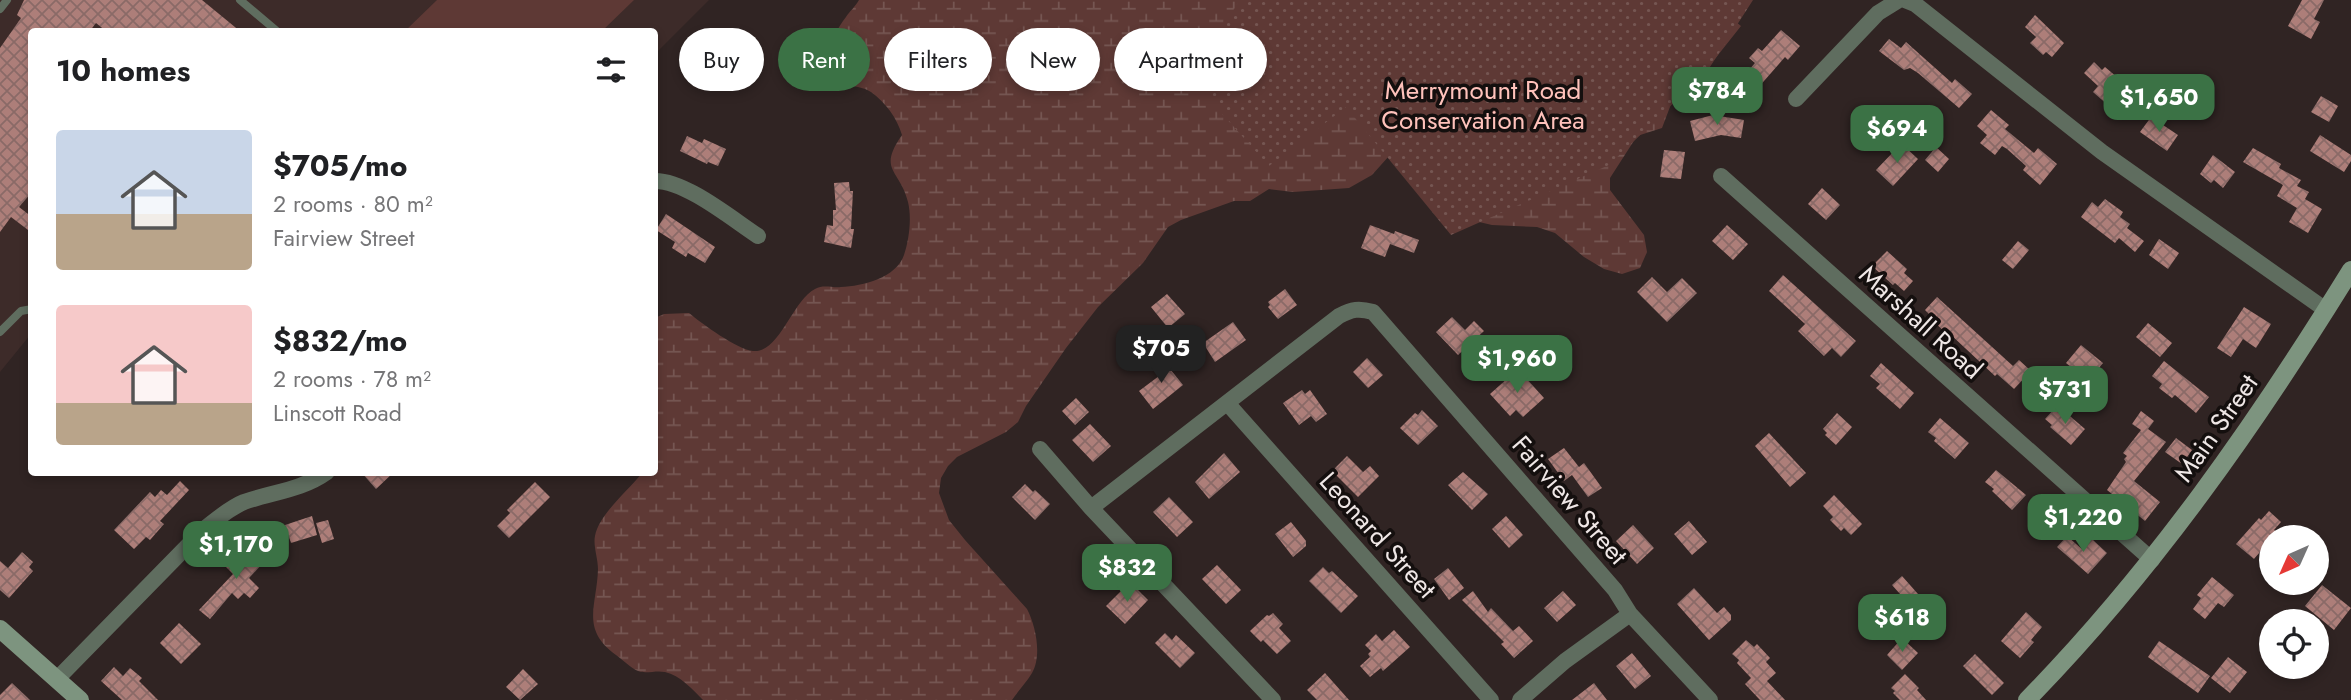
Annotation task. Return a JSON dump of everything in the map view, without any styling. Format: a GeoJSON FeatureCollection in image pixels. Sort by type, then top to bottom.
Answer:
{"type":"FeatureCollection","features":[{"type":"Feature","properties":{"kind":"main road","name":"Main Street"},"geometry":{"type":"LineString","coordinates":[[2027,700],[2096,628],[2152,560],[2230,456],[2351,270]]}},
{"type":"Feature","properties":{"kind":"main road"},"geometry":{"type":"LineString","coordinates":[[0,629],[80,700]]}},
{"type":"Feature","properties":{"kind":"street"},"geometry":{"type":"LineString","coordinates":[[1796,99],[1878,13],[1899,0]]}},
{"type":"Feature","properties":{"kind":"street"},"geometry":{"type":"LineString","coordinates":[[1905,0],[1915,4],[2102,152],[2326,310]]}},
{"type":"Feature","properties":{"kind":"street","name":"Marshall Road"},"geometry":{"type":"LineString","coordinates":[[1721,176],[2152,560]]}},
{"type":"Feature","properties":{"kind":"street"},"geometry":{"type":"LineString","coordinates":[[658,181],[677,186],[758,236]]}},
{"type":"Feature","properties":{"kind":"street","name":"Fairview Street"},"geometry":{"type":"LineString","coordinates":[[1091,508],[1339,316],[1360,308],[1373,312],[1606,580],[1630,614],[1710,700]]}},
{"type":"Feature","properties":{"kind":"street","name":"Leonard Street"},"geometry":{"type":"LineString","coordinates":[[1228,404],[1491,700]]}},
{"type":"Feature","properties":{"kind":"street"},"geometry":{"type":"LineString","coordinates":[[1040,449],[1091,508],[1273,700]]}},
{"type":"Feature","properties":{"kind":"street"},"geometry":{"type":"LineString","coordinates":[[57,679],[203,530],[242,503],[295,489],[319,476]]}},
{"type":"Feature","properties":{"kind":"street"},"geometry":{"type":"LineString","coordinates":[[1520,700],[1565,661],[1630,614]]}},
{"type":"Feature","properties":{"kind":"lane"},"geometry":{"type":"LineString","coordinates":[[0,9],[7,0]]}},
{"type":"Feature","properties":{"kind":"lane"},"geometry":{"type":"LineString","coordinates":[[240,0],[273,28]]}},
{"type":"Feature","properties":{"kind":"lane"},"geometry":{"type":"LineString","coordinates":[[0,332],[21,311],[28,310]]}},
{"type":"Feature","properties":{"kind":"shaded area"},"geometry":{"type":"Polygon","coordinates":[[[0,0],[709,0],[658,51],[658,28],[28,28],[28,338],[0,372],[0,0]]]}},
{"type":"Feature","properties":{"kind":"green space"},"geometry":{"type":"Polygon","coordinates":[[[437,0],[634,0],[605,28],[408,28],[437,0]]]}},
{"type":"Feature","properties":{"kind":"green space"},"geometry":{"type":"Polygon","coordinates":[[[859,0],[1742,0],[1730,17],[1741,26],[1699,79],[1673,99],[1662,128],[1637,136],[1610,178],[1610,190],[1644,235],[1647,252],[1640,268],[1622,274],[1604,269],[1584,257],[1555,233],[1537,227],[1492,225],[1445,214],[1389,156],[1372,175],[1349,188],[1293,192],[1269,189],[1250,201],[1234,201],[1168,227],[1143,263],[1098,307],[1066,348],[1018,422],[1006,432],[957,457],[941,478],[939,493],[949,520],[1027,609],[1033,624],[1037,641],[1035,666],[1012,700],[703,700],[676,676],[635,670],[598,636],[593,616],[598,569],[595,536],[602,519],[639,476],[658,476],[658,317],[689,313],[738,346],[753,351],[762,350],[778,336],[799,304],[815,289],[825,286],[850,286],[878,279],[894,270],[904,255],[909,229],[909,208],[891,163],[891,156],[902,135],[890,111],[869,91],[870,28],[838,28],[859,0]]]}},
{"type":"Feature","properties":{"kind":"green space","name":"Merrymount Road Conservation Area"},"geometry":{"type":"Polygon","coordinates":[[[1240,0],[1753,0],[1708,70],[1609,165],[1451,235],[1346,107],[1269,166],[1202,91],[1267,91],[1267,28],[1221,28],[1240,0]]]}},
{"type":"Feature","properties":{"kind":"building"},"geometry":{"type":"Polygon","coordinates":[[[24,0],[202,0],[236,28],[102,28],[96,23],[92,28],[28,28],[28,197],[19,207],[28,214],[28,230],[11,217],[0,232],[0,48],[21,18],[17,15],[24,0]]]}},
{"type":"Feature","properties":{"kind":"building"},"geometry":{"type":"Polygon","coordinates":[[[2302,0],[2324,0],[2314,19],[2320,22],[2311,39],[2288,26],[2302,0]]]}},
{"type":"Feature","properties":{"kind":"building"},"geometry":{"type":"Polygon","coordinates":[[[2035,15],[2064,43],[2052,57],[2046,52],[2043,55],[2030,43],[2036,37],[2025,27],[2035,15]]]}},
{"type":"Feature","properties":{"kind":"building"},"geometry":{"type":"Polygon","coordinates":[[[1781,30],[1800,46],[1788,60],[1785,57],[1757,89],[1743,77],[1755,63],[1749,58],[1758,48],[1762,51],[1781,30]]]}},
{"type":"Feature","properties":{"kind":"building"},"geometry":{"type":"Polygon","coordinates":[[[1889,39],[1901,48],[1906,42],[1952,83],[1955,79],[1972,94],[1959,108],[1918,73],[1910,68],[1904,70],[1879,51],[1889,39]]]}},
{"type":"Feature","properties":{"kind":"building"},"geometry":{"type":"Polygon","coordinates":[[[2094,62],[2102,70],[2105,67],[2137,94],[2125,108],[2115,100],[2110,107],[2093,92],[2098,86],[2084,73],[2094,62]]]}},
{"type":"Feature","properties":{"kind":"building"},"geometry":{"type":"Polygon","coordinates":[[[2321,96],[2338,106],[2329,122],[2311,112],[2321,96]]]}},
{"type":"Feature","properties":{"kind":"building"},"geometry":{"type":"Polygon","coordinates":[[[1991,110],[2009,125],[2005,129],[2034,153],[2038,148],[2057,164],[2040,185],[2023,170],[2026,166],[2007,149],[2002,146],[1995,155],[1980,143],[1987,135],[1977,126],[1991,110]]]}},
{"type":"Feature","properties":{"kind":"building"},"geometry":{"type":"Polygon","coordinates":[[[1713,115],[1744,120],[1741,138],[1721,135],[1695,141],[1690,121],[1713,115]]]}},
{"type":"Feature","properties":{"kind":"building"},"geometry":{"type":"Polygon","coordinates":[[[2151,117],[2178,135],[2167,151],[2140,132],[2151,117]]]}},
{"type":"Feature","properties":{"kind":"building"},"geometry":{"type":"Polygon","coordinates":[[[2320,135],[2351,155],[2351,161],[2344,172],[2310,151],[2320,135]]]}},
{"type":"Feature","properties":{"kind":"building"},"geometry":{"type":"Polygon","coordinates":[[[687,136],[702,143],[704,139],[726,149],[718,166],[708,162],[707,164],[680,151],[687,136]]]}},
{"type":"Feature","properties":{"kind":"building"},"geometry":{"type":"Polygon","coordinates":[[[1904,146],[1918,159],[1893,186],[1876,170],[1895,150],[1898,152],[1904,146]]]}},
{"type":"Feature","properties":{"kind":"building"},"geometry":{"type":"Polygon","coordinates":[[[1936,147],[1949,159],[1938,172],[1925,160],[1936,147]]]}},
{"type":"Feature","properties":{"kind":"building"},"geometry":{"type":"Polygon","coordinates":[[[2253,148],[2281,164],[2279,168],[2301,180],[2297,186],[2309,192],[2305,199],[2322,209],[2308,233],[2289,222],[2297,208],[2277,196],[2283,185],[2243,162],[2253,148]]]}},
{"type":"Feature","properties":{"kind":"building"},"geometry":{"type":"Polygon","coordinates":[[[1664,150],[1685,152],[1681,179],[1660,177],[1664,150]]]}},
{"type":"Feature","properties":{"kind":"building"},"geometry":{"type":"Polygon","coordinates":[[[2213,155],[2235,172],[2223,188],[2214,180],[2211,183],[2200,174],[2213,155]]]}},
{"type":"Feature","properties":{"kind":"building"},"geometry":{"type":"Polygon","coordinates":[[[849,182],[850,191],[853,191],[851,229],[854,229],[851,248],[824,242],[827,225],[833,226],[833,210],[836,210],[834,183],[849,182]]]}},
{"type":"Feature","properties":{"kind":"building"},"geometry":{"type":"Polygon","coordinates":[[[1822,188],[1840,205],[1826,220],[1808,204],[1822,188]]]}},
{"type":"Feature","properties":{"kind":"building"},"geometry":{"type":"Polygon","coordinates":[[[2105,199],[2123,212],[2120,217],[2130,224],[2127,228],[2144,241],[2135,252],[2119,238],[2115,243],[2081,217],[2092,202],[2098,207],[2105,199]]]}},
{"type":"Feature","properties":{"kind":"building"},"geometry":{"type":"Polygon","coordinates":[[[666,214],[715,247],[705,263],[688,253],[686,257],[672,248],[675,242],[658,231],[666,214]]]}},
{"type":"Feature","properties":{"kind":"building"},"geometry":{"type":"Polygon","coordinates":[[[1370,225],[1419,240],[1414,253],[1390,244],[1385,257],[1361,248],[1370,225]]]}},
{"type":"Feature","properties":{"kind":"building"},"geometry":{"type":"Polygon","coordinates":[[[1727,225],[1748,244],[1733,260],[1712,241],[1727,225]]]}},
{"type":"Feature","properties":{"kind":"building"},"geometry":{"type":"Polygon","coordinates":[[[2159,239],[2179,253],[2168,269],[2149,255],[2159,239]]]}},
{"type":"Feature","properties":{"kind":"building"},"geometry":{"type":"Polygon","coordinates":[[[2018,241],[2029,250],[2013,269],[2002,260],[2018,241]]]}},
{"type":"Feature","properties":{"kind":"building"},"geometry":{"type":"Polygon","coordinates":[[[1887,251],[1907,269],[1904,273],[1913,281],[1904,291],[1872,266],[1887,251]]]}},
{"type":"Feature","properties":{"kind":"building"},"geometry":{"type":"Polygon","coordinates":[[[1783,275],[1856,341],[1841,357],[1832,348],[1824,356],[1798,331],[1805,324],[1769,291],[1783,275]]]}},
{"type":"Feature","properties":{"kind":"building"},"geometry":{"type":"Polygon","coordinates":[[[1652,277],[1667,292],[1682,278],[1697,293],[1667,322],[1637,292],[1652,277]]]}},
{"type":"Feature","properties":{"kind":"building"},"geometry":{"type":"Polygon","coordinates":[[[1285,289],[1297,305],[1278,319],[1268,307],[1268,302],[1285,289]]]}},
{"type":"Feature","properties":{"kind":"building"},"geometry":{"type":"Polygon","coordinates":[[[1167,294],[1185,314],[1168,328],[1151,307],[1167,294]]]}},
{"type":"Feature","properties":{"kind":"building"},"geometry":{"type":"Polygon","coordinates":[[[1937,297],[2013,366],[2019,360],[2031,371],[2014,389],[1997,374],[1995,376],[1929,317],[1931,316],[1925,310],[1937,297]]]}},
{"type":"Feature","properties":{"kind":"building"},"geometry":{"type":"Polygon","coordinates":[[[2244,307],[2271,324],[2256,348],[2243,339],[2231,357],[2217,348],[2244,307]]]}},
{"type":"Feature","properties":{"kind":"building"},"geometry":{"type":"Polygon","coordinates":[[[1452,317],[1465,330],[1474,321],[1484,331],[1458,355],[1436,332],[1452,317]]]}},
{"type":"Feature","properties":{"kind":"building"},"geometry":{"type":"Polygon","coordinates":[[[1233,322],[1246,340],[1215,362],[1203,343],[1233,322]]]}},
{"type":"Feature","properties":{"kind":"building"},"geometry":{"type":"Polygon","coordinates":[[[2148,323],[2172,343],[2160,357],[2136,337],[2148,323]]]}},
{"type":"Feature","properties":{"kind":"building"},"geometry":{"type":"Polygon","coordinates":[[[2081,345],[2103,363],[2088,381],[2066,363],[2081,345]]]}},
{"type":"Feature","properties":{"kind":"building"},"geometry":{"type":"Polygon","coordinates":[[[1367,358],[1383,375],[1368,388],[1353,372],[1367,358]]]}},
{"type":"Feature","properties":{"kind":"building"},"geometry":{"type":"Polygon","coordinates":[[[1162,359],[1183,385],[1153,409],[1139,391],[1159,376],[1151,367],[1162,359]]]}},
{"type":"Feature","properties":{"kind":"building"},"geometry":{"type":"Polygon","coordinates":[[[2164,361],[2209,397],[2196,413],[2175,395],[2172,398],[2159,388],[2162,384],[2152,376],[2164,361]]]}},
{"type":"Feature","properties":{"kind":"building"},"geometry":{"type":"Polygon","coordinates":[[[1881,363],[1914,393],[1900,409],[1876,388],[1880,384],[1870,376],[1881,363]]]}},
{"type":"Feature","properties":{"kind":"building"},"geometry":{"type":"Polygon","coordinates":[[[1518,369],[1544,398],[1523,417],[1516,410],[1510,416],[1490,394],[1518,369]]]}},
{"type":"Feature","properties":{"kind":"building"},"geometry":{"type":"Polygon","coordinates":[[[1302,390],[1305,394],[1310,390],[1327,414],[1316,422],[1311,416],[1299,425],[1283,403],[1302,390]]]}},
{"type":"Feature","properties":{"kind":"building"},"geometry":{"type":"Polygon","coordinates":[[[1076,398],[1089,412],[1075,425],[1062,411],[1076,398]]]}},
{"type":"Feature","properties":{"kind":"building"},"geometry":{"type":"Polygon","coordinates":[[[2054,409],[2061,415],[2064,411],[2085,429],[2071,445],[2050,427],[2052,425],[2045,419],[2054,409]]]}},
{"type":"Feature","properties":{"kind":"building"},"geometry":{"type":"Polygon","coordinates":[[[1422,410],[1438,426],[1418,445],[1400,428],[1415,413],[1418,415],[1422,410]]]}},
{"type":"Feature","properties":{"kind":"building"},"geometry":{"type":"Polygon","coordinates":[[[2141,411],[2154,421],[2148,429],[2166,442],[2134,481],[2160,502],[2145,521],[2107,490],[2126,462],[2124,459],[2127,456],[2123,453],[2141,430],[2132,424],[2141,411]]]}},
{"type":"Feature","properties":{"kind":"building"},"geometry":{"type":"Polygon","coordinates":[[[1837,413],[1852,427],[1836,445],[1825,435],[1827,433],[1823,429],[1837,413]]]}},
{"type":"Feature","properties":{"kind":"building"},"geometry":{"type":"Polygon","coordinates":[[[1940,418],[1969,443],[1955,459],[1934,441],[1936,438],[1928,432],[1940,418]]]}},
{"type":"Feature","properties":{"kind":"building"},"geometry":{"type":"Polygon","coordinates":[[[1090,424],[1111,446],[1093,462],[1072,440],[1090,424]]]}},
{"type":"Feature","properties":{"kind":"building"},"geometry":{"type":"Polygon","coordinates":[[[1769,433],[1806,473],[1790,487],[1755,446],[1769,433]]]}},
{"type":"Feature","properties":{"kind":"building"},"geometry":{"type":"Polygon","coordinates":[[[2176,438],[2192,450],[2182,464],[2165,452],[2176,438]]]}},
{"type":"Feature","properties":{"kind":"building"},"geometry":{"type":"Polygon","coordinates":[[[1564,448],[1579,467],[1584,463],[1602,488],[1588,497],[1572,475],[1564,481],[1548,459],[1564,448]]]}},
{"type":"Feature","properties":{"kind":"building"},"geometry":{"type":"Polygon","coordinates":[[[1224,453],[1240,472],[1209,499],[1195,482],[1224,453]]]}},
{"type":"Feature","properties":{"kind":"building"},"geometry":{"type":"Polygon","coordinates":[[[1347,456],[1363,472],[1370,466],[1379,476],[1358,497],[1332,471],[1347,456]]]}},
{"type":"Feature","properties":{"kind":"building"},"geometry":{"type":"Polygon","coordinates":[[[1996,470],[2026,495],[2012,510],[1985,482],[1996,470]]]}},
{"type":"Feature","properties":{"kind":"building"},"geometry":{"type":"Polygon","coordinates":[[[1463,472],[1488,494],[1472,510],[1448,485],[1463,472]]]}},
{"type":"Feature","properties":{"kind":"building"},"geometry":{"type":"Polygon","coordinates":[[[365,476],[390,476],[376,489],[365,476]]]}},
{"type":"Feature","properties":{"kind":"building"},"geometry":{"type":"Polygon","coordinates":[[[180,481],[189,490],[160,521],[164,524],[150,540],[146,537],[134,549],[114,530],[150,492],[155,497],[161,490],[167,495],[180,481]]]}},
{"type":"Feature","properties":{"kind":"building"},"geometry":{"type":"Polygon","coordinates":[[[535,482],[550,497],[509,538],[497,526],[510,513],[507,510],[535,482]]]}},
{"type":"Feature","properties":{"kind":"building"},"geometry":{"type":"Polygon","coordinates":[[[1025,484],[1050,504],[1035,520],[1012,497],[1025,484]]]}},
{"type":"Feature","properties":{"kind":"building"},"geometry":{"type":"Polygon","coordinates":[[[1834,495],[1862,524],[1851,535],[1844,528],[1841,531],[1830,520],[1833,517],[1823,506],[1834,495]]]}},
{"type":"Feature","properties":{"kind":"building"},"geometry":{"type":"Polygon","coordinates":[[[1169,497],[1193,522],[1177,537],[1153,512],[1169,497]]]}},
{"type":"Feature","properties":{"kind":"building"},"geometry":{"type":"Polygon","coordinates":[[[2269,511],[2281,522],[2278,525],[2259,525],[2259,553],[2254,559],[2236,544],[2259,518],[2261,520],[2269,511]]]}},
{"type":"Feature","properties":{"kind":"building"},"geometry":{"type":"Polygon","coordinates":[[[312,516],[317,535],[291,543],[285,525],[312,516]]]}},
{"type":"Feature","properties":{"kind":"building"},"geometry":{"type":"Polygon","coordinates":[[[1506,516],[1523,535],[1509,548],[1492,529],[1506,516]]]}},
{"type":"Feature","properties":{"kind":"building"},"geometry":{"type":"Polygon","coordinates":[[[328,520],[334,539],[322,543],[316,523],[328,520]]]}},
{"type":"Feature","properties":{"kind":"building"},"geometry":{"type":"Polygon","coordinates":[[[1689,521],[1707,542],[1692,555],[1674,534],[1689,521]]]}},
{"type":"Feature","properties":{"kind":"building"},"geometry":{"type":"Polygon","coordinates":[[[1291,522],[1306,541],[1306,546],[1293,557],[1275,534],[1291,522]]]}},
{"type":"Feature","properties":{"kind":"building"},"geometry":{"type":"Polygon","coordinates":[[[1633,525],[1654,548],[1637,564],[1616,541],[1633,525]]]}},
{"type":"Feature","properties":{"kind":"building"},"geometry":{"type":"Polygon","coordinates":[[[2067,536],[2083,550],[2092,539],[2107,553],[2088,574],[2057,547],[2067,536]]]}},
{"type":"Feature","properties":{"kind":"building"},"geometry":{"type":"Polygon","coordinates":[[[245,545],[264,562],[249,578],[259,588],[250,598],[244,593],[238,599],[232,593],[210,619],[199,610],[233,574],[225,566],[245,545]]]}},
{"type":"Feature","properties":{"kind":"building"},"geometry":{"type":"Polygon","coordinates":[[[22,552],[33,562],[29,567],[33,571],[9,598],[0,590],[0,561],[8,568],[22,552]]]}},
{"type":"Feature","properties":{"kind":"building"},"geometry":{"type":"Polygon","coordinates":[[[1217,565],[1241,590],[1226,604],[1202,579],[1217,565]]]}},
{"type":"Feature","properties":{"kind":"building"},"geometry":{"type":"Polygon","coordinates":[[[1323,567],[1329,573],[1332,571],[1358,596],[1341,613],[1309,581],[1323,567]]]}},
{"type":"Feature","properties":{"kind":"building"},"geometry":{"type":"Polygon","coordinates":[[[1448,568],[1464,588],[1449,600],[1434,579],[1448,568]]]}},
{"type":"Feature","properties":{"kind":"building"},"geometry":{"type":"Polygon","coordinates":[[[1902,576],[1918,594],[1908,603],[1892,585],[1902,576]]]}},
{"type":"Feature","properties":{"kind":"building"},"geometry":{"type":"Polygon","coordinates":[[[2212,577],[2234,595],[2224,607],[2218,603],[2205,619],[2193,609],[2201,598],[2197,595],[2212,577]]]}},
{"type":"Feature","properties":{"kind":"building"},"geometry":{"type":"Polygon","coordinates":[[[1125,587],[1131,593],[1136,588],[1148,600],[1125,624],[1106,606],[1125,587]]]}},
{"type":"Feature","properties":{"kind":"building"},"geometry":{"type":"Polygon","coordinates":[[[1694,588],[1717,613],[1724,607],[1731,615],[1731,620],[1709,640],[1677,604],[1694,588]]]}},
{"type":"Feature","properties":{"kind":"building"},"geometry":{"type":"Polygon","coordinates":[[[1473,591],[1488,612],[1491,608],[1513,631],[1519,626],[1533,641],[1514,658],[1501,644],[1504,642],[1462,600],[1473,591]]]}},
{"type":"Feature","properties":{"kind":"building"},"geometry":{"type":"Polygon","coordinates":[[[1563,591],[1576,605],[1557,622],[1544,608],[1563,591]]]}},
{"type":"Feature","properties":{"kind":"building"},"geometry":{"type":"Polygon","coordinates":[[[2329,591],[2351,608],[2334,630],[2329,626],[2329,609],[2309,609],[2305,606],[2314,595],[2329,595],[2329,591]]]}},
{"type":"Feature","properties":{"kind":"building"},"geometry":{"type":"Polygon","coordinates":[[[2026,612],[2042,627],[2031,640],[2034,642],[2020,658],[2001,641],[2026,612]]]}},
{"type":"Feature","properties":{"kind":"building"},"geometry":{"type":"Polygon","coordinates":[[[1273,613],[1283,624],[1279,628],[1291,641],[1277,654],[1250,631],[1267,615],[1273,613]]]}},
{"type":"Feature","properties":{"kind":"building"},"geometry":{"type":"Polygon","coordinates":[[[179,623],[201,644],[181,664],[160,643],[179,623]]]}},
{"type":"Feature","properties":{"kind":"building"},"geometry":{"type":"Polygon","coordinates":[[[1394,630],[1410,647],[1383,671],[1381,668],[1370,677],[1360,666],[1370,657],[1368,654],[1371,651],[1365,645],[1376,634],[1382,641],[1394,630]]]}},
{"type":"Feature","properties":{"kind":"building"},"geometry":{"type":"Polygon","coordinates":[[[1165,633],[1172,640],[1176,635],[1195,653],[1180,668],[1155,643],[1165,633]]]}},
{"type":"Feature","properties":{"kind":"building"},"geometry":{"type":"Polygon","coordinates":[[[1902,638],[1918,653],[1902,670],[1887,655],[1902,638]]]}},
{"type":"Feature","properties":{"kind":"building"},"geometry":{"type":"Polygon","coordinates":[[[1746,640],[1754,647],[1757,644],[1770,658],[1766,662],[1776,673],[1767,681],[1785,700],[1760,700],[1745,684],[1751,678],[1732,654],[1746,640]]]}},
{"type":"Feature","properties":{"kind":"building"},"geometry":{"type":"Polygon","coordinates":[[[2159,641],[2210,676],[2198,693],[2148,657],[2159,641]]]}},
{"type":"Feature","properties":{"kind":"building"},"geometry":{"type":"Polygon","coordinates":[[[1632,653],[1651,676],[1635,689],[1616,666],[1632,653]]]}},
{"type":"Feature","properties":{"kind":"building"},"geometry":{"type":"Polygon","coordinates":[[[1975,654],[2004,683],[1992,695],[1963,666],[1975,654]]]}},
{"type":"Feature","properties":{"kind":"building"},"geometry":{"type":"Polygon","coordinates":[[[2228,657],[2247,672],[2230,693],[2211,678],[2228,657]]]}},
{"type":"Feature","properties":{"kind":"building"},"geometry":{"type":"Polygon","coordinates":[[[114,667],[123,676],[130,668],[142,678],[139,681],[158,700],[122,700],[101,681],[114,667]]]}},
{"type":"Feature","properties":{"kind":"building"},"geometry":{"type":"Polygon","coordinates":[[[523,669],[538,684],[520,700],[506,687],[523,669]]]}},
{"type":"Feature","properties":{"kind":"building"},"geometry":{"type":"Polygon","coordinates":[[[1325,673],[1349,700],[1317,700],[1307,690],[1325,673]]]}},
{"type":"Feature","properties":{"kind":"building"},"geometry":{"type":"Polygon","coordinates":[[[1905,674],[1926,700],[1900,700],[1893,693],[1895,691],[1891,688],[1905,674]]]}},
{"type":"Feature","properties":{"kind":"building"},"geometry":{"type":"Polygon","coordinates":[[[12,683],[30,700],[0,700],[0,695],[12,683]]]}},
{"type":"Feature","properties":{"kind":"building"},"geometry":{"type":"Polygon","coordinates":[[[1594,683],[1607,700],[1572,700],[1594,683]]]}}]}
